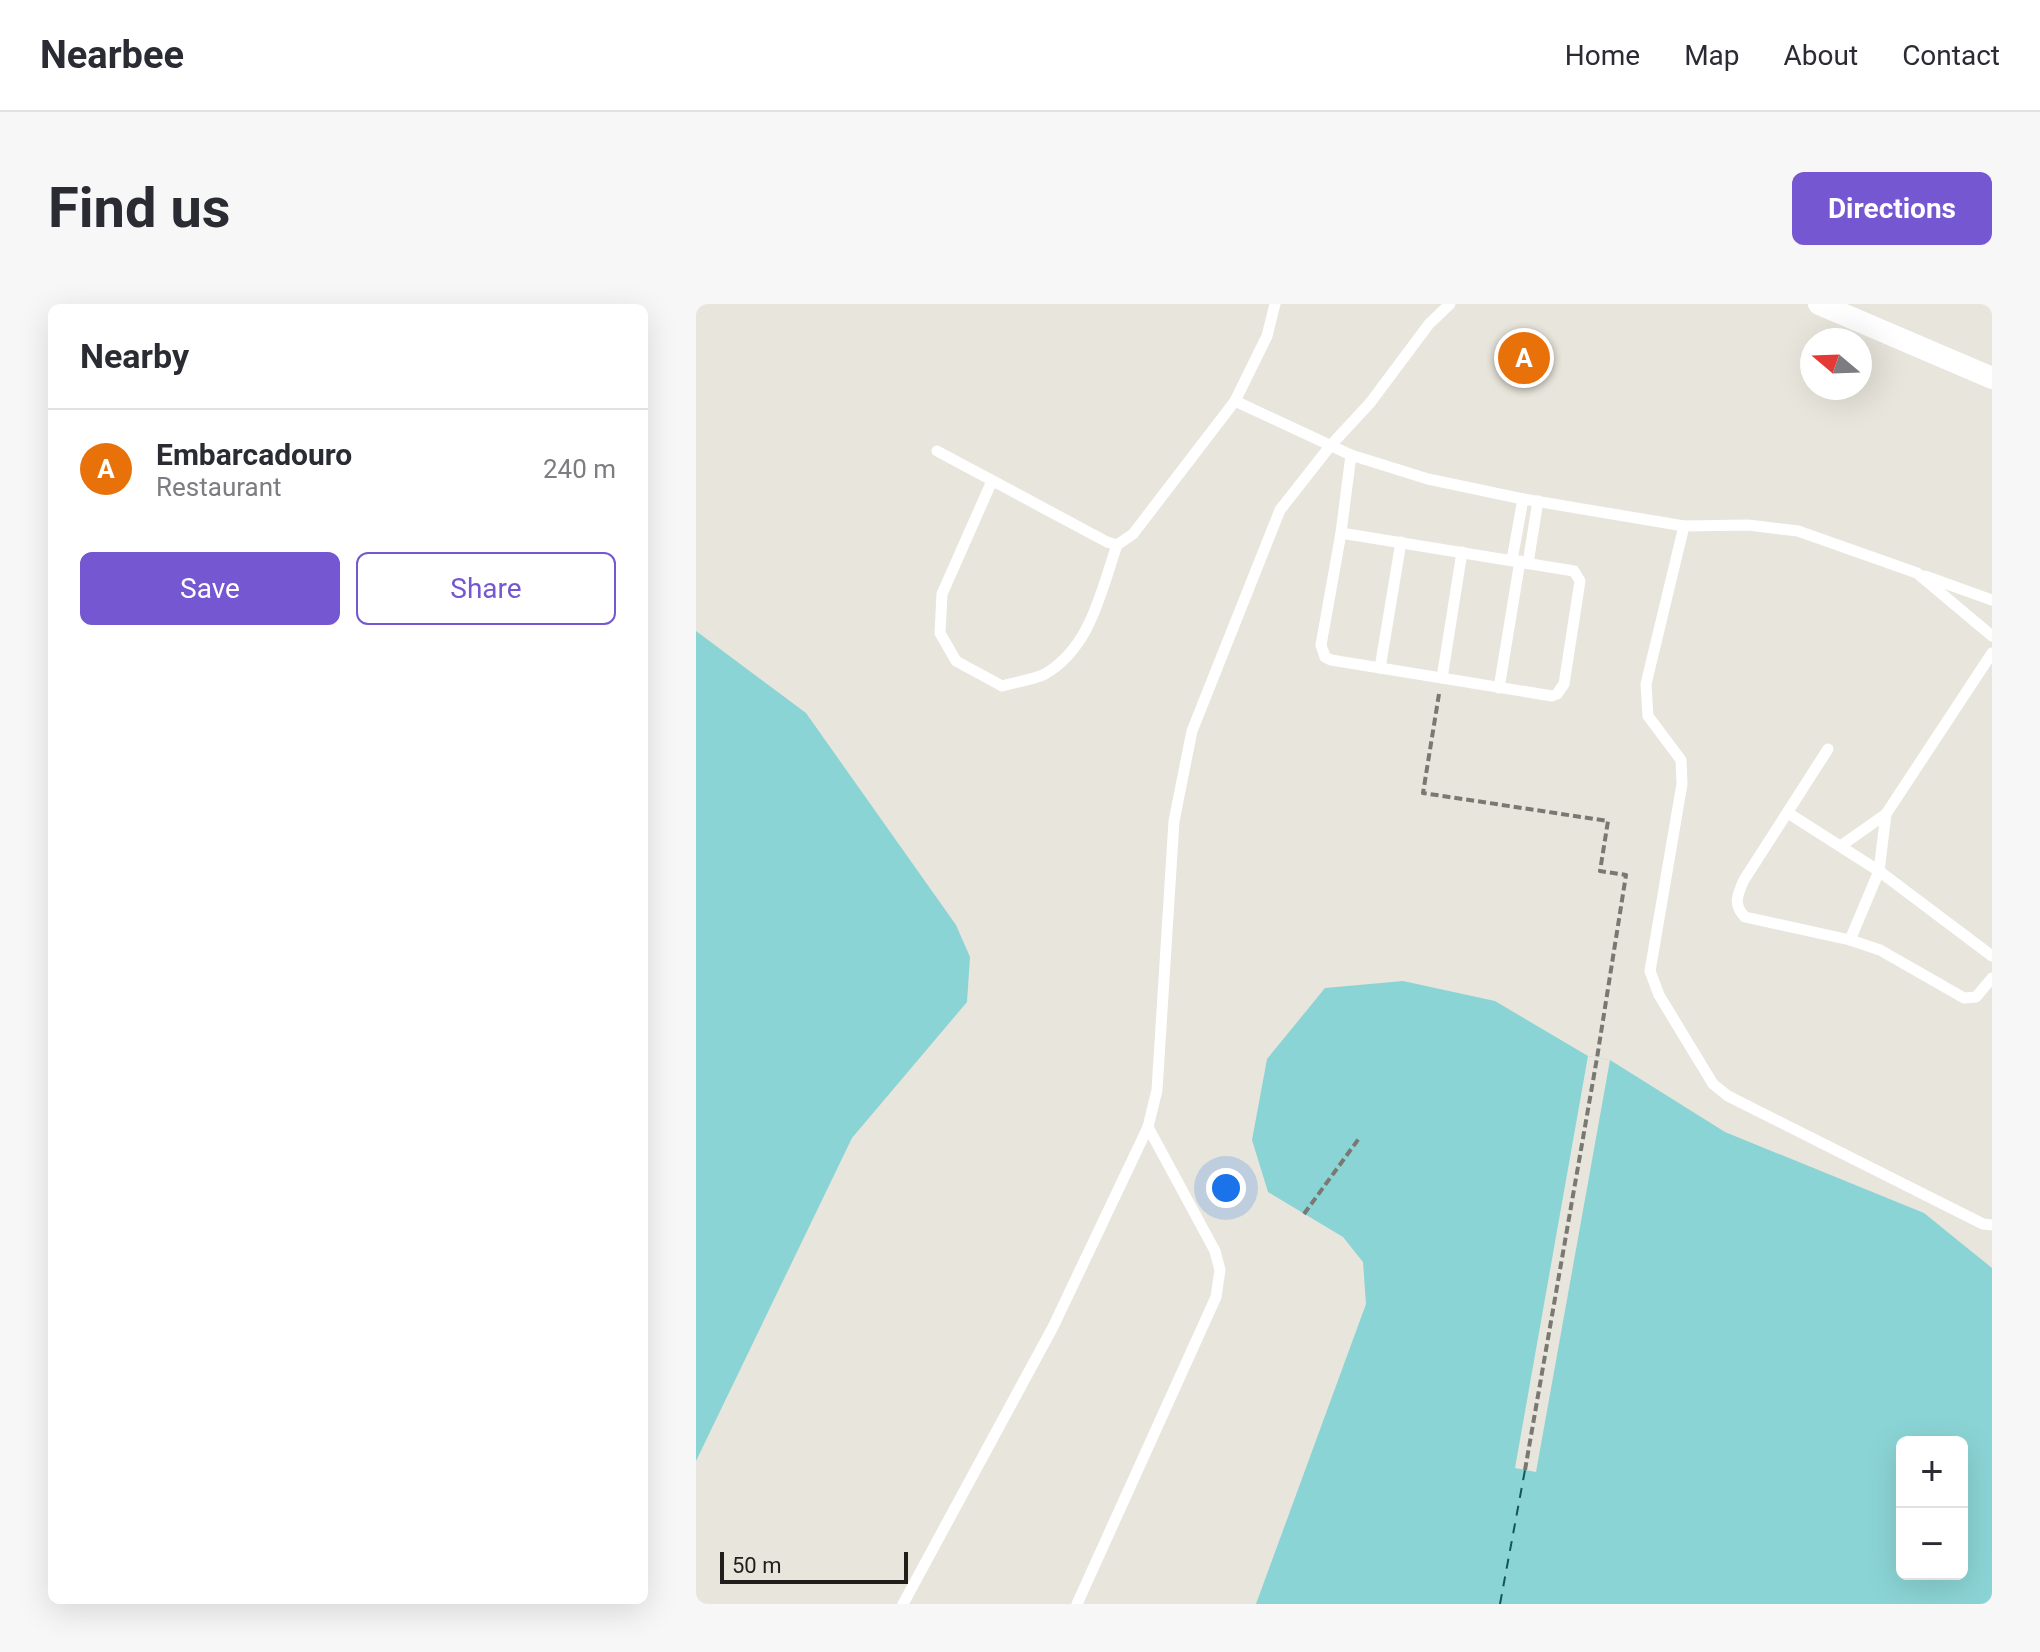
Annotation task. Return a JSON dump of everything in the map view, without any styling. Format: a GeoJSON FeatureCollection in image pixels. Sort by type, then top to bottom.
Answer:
{"type":"FeatureCollection","features":[{"type":"Feature","properties":{"kind":"street"},"geometry":{"type":"LineString","coordinates":[[1819,304],[1992,378]]}},
{"type":"Feature","properties":{"kind":"lane"},"geometry":{"type":"LineString","coordinates":[[992,481],[942,594],[940,633],[956,661],[1002,686],[1044,674],[1070,652],[1088,629],[1117,545],[1133,534],[1235,401],[1267,336],[1275,304]]}},
{"type":"Feature","properties":{"kind":"lane"},"geometry":{"type":"LineString","coordinates":[[903,1604],[1053,1327],[1148,1127],[1157,1090],[1174,821],[1192,731],[1280,510],[1331,445],[1370,403],[1429,324],[1450,304]]}},
{"type":"Feature","properties":{"kind":"lane"},"geometry":{"type":"LineString","coordinates":[[1235,401],[1351,455],[1428,479],[1523,499],[1684,526],[1748,525],[1798,531],[1992,600]]}},
{"type":"Feature","properties":{"kind":"lane"},"geometry":{"type":"LineString","coordinates":[[937,451],[1117,545]]}},
{"type":"Feature","properties":{"kind":"lane"},"geometry":{"type":"LineString","coordinates":[[1341,533],[1574,571],[1580,581],[1564,684],[1557,694],[1552,696],[1331,660],[1322,651],[1351,455]]}},
{"type":"Feature","properties":{"kind":"lane"},"geometry":{"type":"LineString","coordinates":[[1499,688],[1520,562],[1523,499]]}},
{"type":"Feature","properties":{"kind":"lane"},"geometry":{"type":"LineString","coordinates":[[1520,562],[1538,501]]}},
{"type":"Feature","properties":{"kind":"lane"},"geometry":{"type":"LineString","coordinates":[[1684,526],[1646,684],[1648,716],[1681,760],[1682,784],[1651,960],[1653,985],[1713,1084],[1728,1096],[1983,1224],[1992,1225]]}},
{"type":"Feature","properties":{"kind":"lane"},"geometry":{"type":"LineString","coordinates":[[1380,668],[1401,542]]}},
{"type":"Feature","properties":{"kind":"lane"},"geometry":{"type":"LineString","coordinates":[[1442,678],[1462,552]]}},
{"type":"Feature","properties":{"kind":"lane"},"geometry":{"type":"LineString","coordinates":[[1917,573],[1992,636]]}},
{"type":"Feature","properties":{"kind":"lane"},"geometry":{"type":"LineString","coordinates":[[1842,845],[1886,814],[1992,653]]}},
{"type":"Feature","properties":{"kind":"lane"},"geometry":{"type":"LineString","coordinates":[[1828,749],[1744,880],[1736,897],[1737,909],[1745,917],[1850,940],[1880,950],[1964,998],[1976,997],[1992,978]]}},
{"type":"Feature","properties":{"kind":"lane"},"geometry":{"type":"LineString","coordinates":[[1788,813],[1842,845],[1992,956]]}},
{"type":"Feature","properties":{"kind":"lane"},"geometry":{"type":"LineString","coordinates":[[1850,940],[1879,871],[1886,814]]}},
{"type":"Feature","properties":{"kind":"lane"},"geometry":{"type":"LineString","coordinates":[[1077,1604],[1216,1297],[1218,1284],[1220,1270],[1215,1251],[1148,1127]]}},
{"type":"Feature","properties":{"kind":"path"},"geometry":{"type":"LineString","coordinates":[[1442,678],[1423,793],[1608,821],[1600,871],[1626,875],[1525,1470]]}},
{"type":"Feature","properties":{"kind":"path"},"geometry":{"type":"LineString","coordinates":[[1304,1214],[1360,1137]]}},
{"type":"Feature","properties":{"kind":"water"},"geometry":{"type":"Polygon","coordinates":[[[696,631],[806,713],[956,925],[970,957],[967,1002],[852,1138],[696,1461],[696,631]]]}},
{"type":"Feature","properties":{"kind":"water"},"geometry":{"type":"Polygon","coordinates":[[[1403,981],[1495,1001],[1588,1056],[1610,1060],[1725,1132],[1924,1213],[1992,1268],[1992,1604],[1256,1604],[1366,1304],[1363,1262],[1343,1237],[1268,1192],[1252,1140],[1267,1059],[1325,988],[1403,981]]]}},
{"type":"Feature","properties":{"kind":"pier"},"geometry":{"type":"Polygon","coordinates":[[[1588,1056],[1610,1060],[1536,1472],[1515,1468],[1588,1056]]]}},
{"type":"Feature","properties":{"kind":"ferry route"},"geometry":{"type":"LineString","coordinates":[[1500,1604],[1525,1470]]}},
{"type":"Feature","properties":{"kind":"place","name":"Embarcadouro"},"geometry":{"type":"Point","coordinates":[1524,358]}}]}
